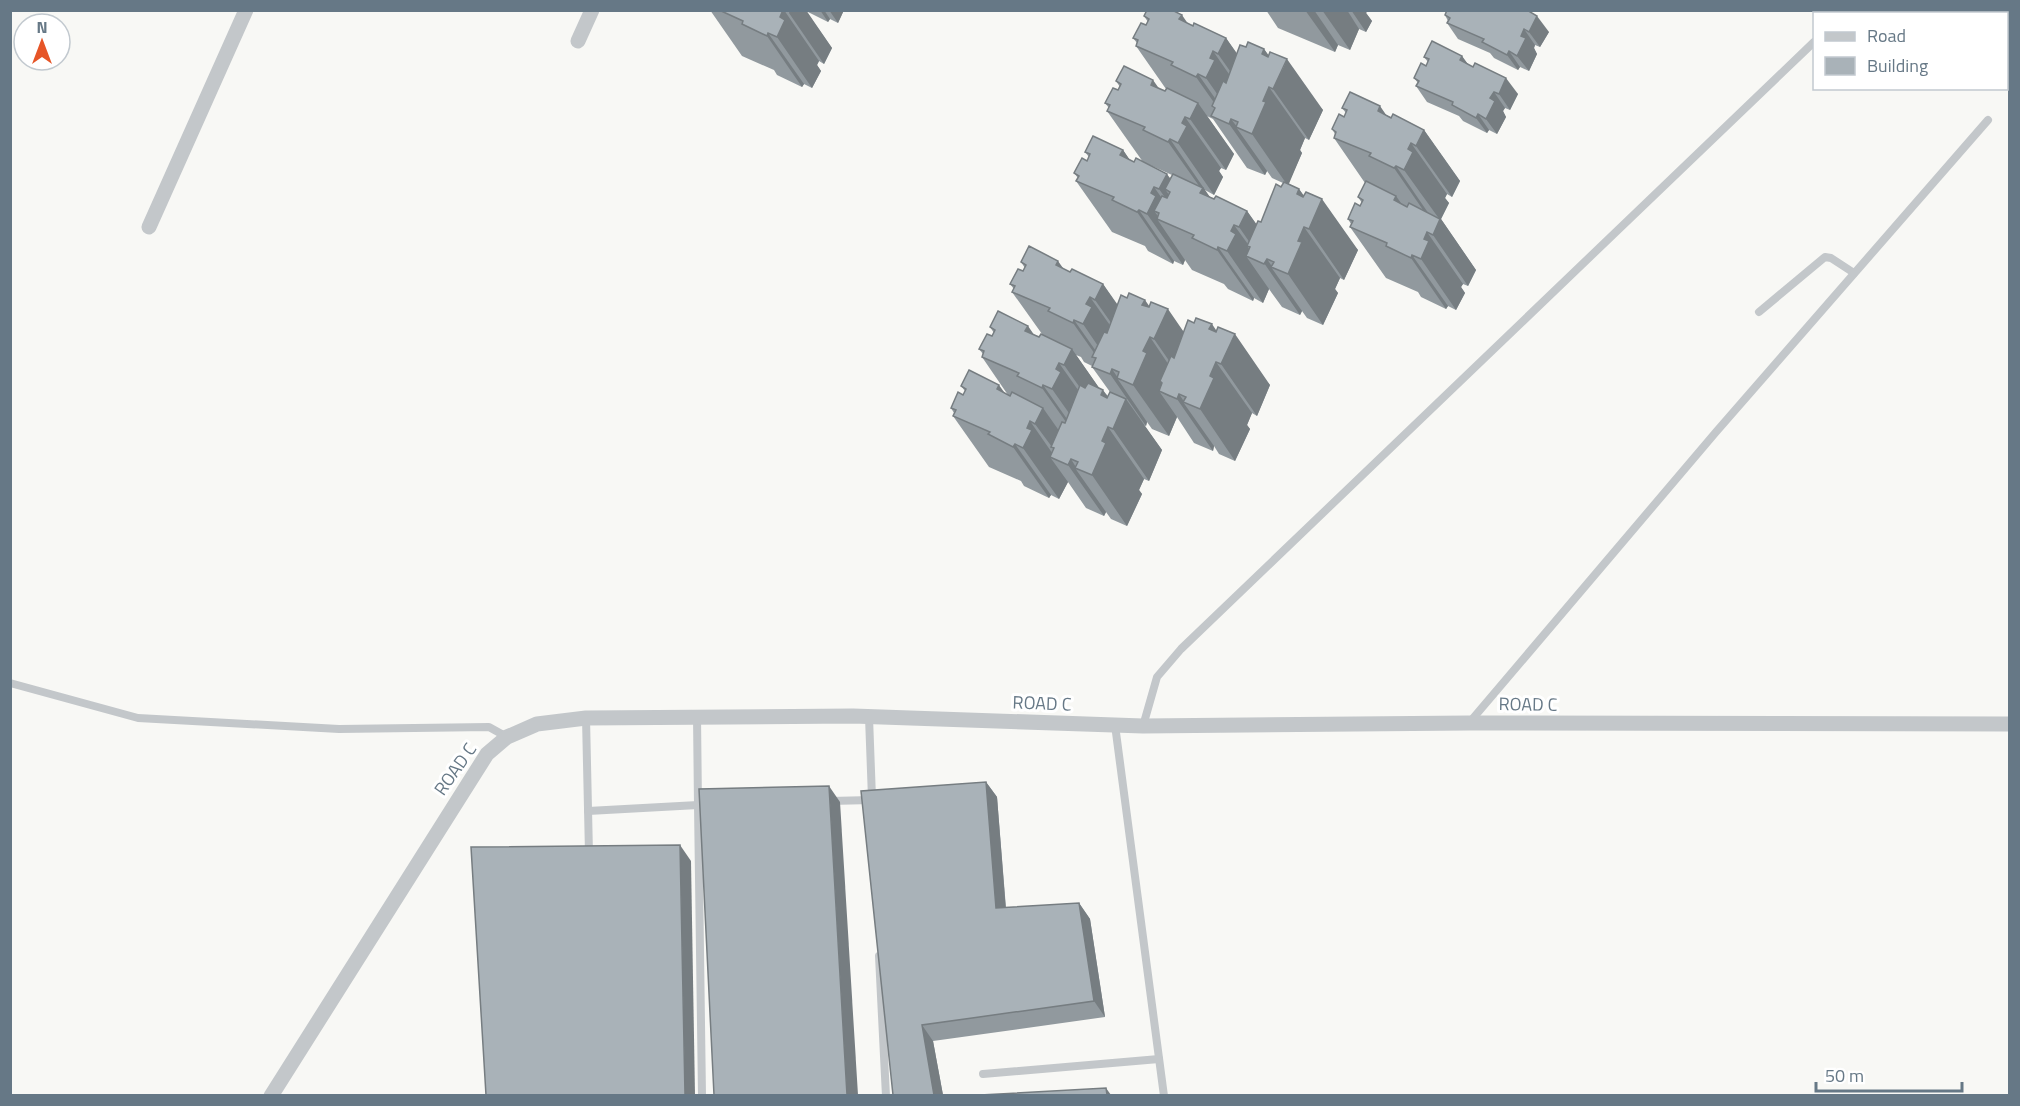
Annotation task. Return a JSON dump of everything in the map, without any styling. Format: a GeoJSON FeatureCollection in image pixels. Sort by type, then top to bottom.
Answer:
{"type":"FeatureCollection","features":[{"type":"Feature","properties":{"kind":"street"},"geometry":{"type":"LineString","coordinates":[[149,227],[246,10]]}},
{"type":"Feature","properties":{"kind":"street"},"geometry":{"type":"LineString","coordinates":[[578,41],[592,10]]}},
{"type":"Feature","properties":{"kind":"street","name":"ROAD C"},"geometry":{"type":"LineString","coordinates":[[271,1095],[487,754],[507,737],[537,724],[586,718],[697,716],[869,717],[1143,726],[1469,723],[2010,724]]}},
{"type":"Feature","properties":{"kind":"lane"},"geometry":{"type":"LineString","coordinates":[[1143,726],[1157,676],[1181,649],[1813,44]]}},
{"type":"Feature","properties":{"kind":"lane"},"geometry":{"type":"LineString","coordinates":[[1469,723],[1988,120]]}},
{"type":"Feature","properties":{"kind":"lane"},"geometry":{"type":"LineString","coordinates":[[1759,312],[1825,257],[1831,258],[1854,273]]}},
{"type":"Feature","properties":{"kind":"lane"},"geometry":{"type":"LineString","coordinates":[[10,683],[138,718],[339,729],[489,727],[507,737]]}},
{"type":"Feature","properties":{"kind":"lane"},"geometry":{"type":"LineString","coordinates":[[697,716],[702,1095]]}},
{"type":"Feature","properties":{"kind":"lane"},"geometry":{"type":"LineString","coordinates":[[869,717],[872,812]]}},
{"type":"Feature","properties":{"kind":"lane"},"geometry":{"type":"LineString","coordinates":[[586,718],[589,858]]}},
{"type":"Feature","properties":{"kind":"lane"},"geometry":{"type":"LineString","coordinates":[[1116,725],[1164,1095]]}},
{"type":"Feature","properties":{"kind":"lane"},"geometry":{"type":"LineString","coordinates":[[825,801],[872,800]]}},
{"type":"Feature","properties":{"kind":"lane"},"geometry":{"type":"LineString","coordinates":[[588,811],[721,804]]}},
{"type":"Feature","properties":{"kind":"lane"},"geometry":{"type":"LineString","coordinates":[[878,942],[886,1095]]}},
{"type":"Feature","properties":{"kind":"lane"},"geometry":{"type":"LineString","coordinates":[[982,1074],[1158,1059]]}},
{"type":"Feature","properties":{"kind":"building"},"geometry":{"type":"Polygon","coordinates":[[[719,10],[783,10],[780,17],[785,20],[777,37],[768,33],[767,36],[719,10]]]}},
{"type":"Feature","properties":{"kind":"building"},"geometry":{"type":"Polygon","coordinates":[[[1147,10],[1172,10],[1182,15],[1179,19],[1193,26],[1194,23],[1226,38],[1218,54],[1213,51],[1210,58],[1215,60],[1206,78],[1198,74],[1196,77],[1171,65],[1173,62],[1136,46],[1138,40],[1133,38],[1141,23],[1146,25],[1149,19],[1144,16],[1147,10]]]}},
{"type":"Feature","properties":{"kind":"building"},"geometry":{"type":"Polygon","coordinates":[[[1447,10],[1527,10],[1537,16],[1529,32],[1524,29],[1521,36],[1526,38],[1517,56],[1509,51],[1507,55],[1482,42],[1484,39],[1447,23],[1450,18],[1445,15],[1447,10]]]}},
{"type":"Feature","properties":{"kind":"building"},"geometry":{"type":"Polygon","coordinates":[[[1432,41],[1462,56],[1460,60],[1473,67],[1475,63],[1506,78],[1499,94],[1494,92],[1490,98],[1495,101],[1486,119],[1478,114],[1476,118],[1452,105],[1453,102],[1416,86],[1419,81],[1414,78],[1421,63],[1426,66],[1429,59],[1424,57],[1432,41]]]}},
{"type":"Feature","properties":{"kind":"building"},"geometry":{"type":"Polygon","coordinates":[[[1248,42],[1264,49],[1262,54],[1268,57],[1270,52],[1287,59],[1273,89],[1269,87],[1263,101],[1266,102],[1252,134],[1236,127],[1238,122],[1231,119],[1229,124],[1211,116],[1215,108],[1212,106],[1223,81],[1226,83],[1240,45],[1246,47],[1248,42]]]}},
{"type":"Feature","properties":{"kind":"building"},"geometry":{"type":"Polygon","coordinates":[[[1124,66],[1153,80],[1151,85],[1165,91],[1167,88],[1198,103],[1190,119],[1185,117],[1182,123],[1187,126],[1178,143],[1170,139],[1168,142],[1143,130],[1145,127],[1107,111],[1110,105],[1105,103],[1113,88],[1118,90],[1121,84],[1116,81],[1124,66]]]}},
{"type":"Feature","properties":{"kind":"building"},"geometry":{"type":"Polygon","coordinates":[[[1350,92],[1380,106],[1378,111],[1391,118],[1393,114],[1424,130],[1416,146],[1411,143],[1408,149],[1413,152],[1404,170],[1396,166],[1394,168],[1369,156],[1371,153],[1334,138],[1336,132],[1332,129],[1339,114],[1344,117],[1347,110],[1342,108],[1350,92]]]}},
{"type":"Feature","properties":{"kind":"building"},"geometry":{"type":"Polygon","coordinates":[[[1093,136],[1123,150],[1120,155],[1134,162],[1136,158],[1167,174],[1159,189],[1154,187],[1151,193],[1156,196],[1147,214],[1139,210],[1137,212],[1112,200],[1114,197],[1076,181],[1079,176],[1074,173],[1082,158],[1087,161],[1090,154],[1085,152],[1093,136]]]}},
{"type":"Feature","properties":{"kind":"building"},"geometry":{"type":"Polygon","coordinates":[[[1173,174],[1203,188],[1200,193],[1214,199],[1216,196],[1247,211],[1239,227],[1234,225],[1231,231],[1236,234],[1227,251],[1218,247],[1217,250],[1192,238],[1194,235],[1157,219],[1159,213],[1154,211],[1162,196],[1167,198],[1170,192],[1165,189],[1173,174]]]}},
{"type":"Feature","properties":{"kind":"building"},"geometry":{"type":"Polygon","coordinates":[[[1366,181],[1396,196],[1394,200],[1407,207],[1409,203],[1440,219],[1433,235],[1427,232],[1424,239],[1429,241],[1421,259],[1412,255],[1411,258],[1386,246],[1387,243],[1350,227],[1353,221],[1348,219],[1355,203],[1360,206],[1363,200],[1358,197],[1366,181]]]}},
{"type":"Feature","properties":{"kind":"building"},"geometry":{"type":"Polygon","coordinates":[[[1284,182],[1299,189],[1297,194],[1303,197],[1306,192],[1322,199],[1309,229],[1304,227],[1298,241],[1302,242],[1288,274],[1271,267],[1274,262],[1267,259],[1264,264],[1246,256],[1250,247],[1247,246],[1258,221],[1261,222],[1276,184],[1281,187],[1284,182]]]}},
{"type":"Feature","properties":{"kind":"building"},"geometry":{"type":"Polygon","coordinates":[[[1029,246],[1058,261],[1056,265],[1070,272],[1072,269],[1103,284],[1095,300],[1090,297],[1086,304],[1092,307],[1083,324],[1074,320],[1073,323],[1048,311],[1050,308],[1012,292],[1015,286],[1010,284],[1018,269],[1023,271],[1026,265],[1021,262],[1029,246]]]}},
{"type":"Feature","properties":{"kind":"building"},"geometry":{"type":"Polygon","coordinates":[[[1129,293],[1145,300],[1142,305],[1149,307],[1151,302],[1168,309],[1154,339],[1150,337],[1143,351],[1147,353],[1133,385],[1117,378],[1119,372],[1112,369],[1110,374],[1092,367],[1096,358],[1092,357],[1104,332],[1107,333],[1121,295],[1127,298],[1129,293]]]}},
{"type":"Feature","properties":{"kind":"building"},"geometry":{"type":"Polygon","coordinates":[[[998,311],[1028,326],[1025,331],[1039,337],[1041,334],[1072,349],[1064,365],[1059,363],[1056,369],[1061,372],[1052,389],[1043,385],[1042,388],[1017,376],[1019,373],[982,357],[984,351],[979,349],[987,334],[992,336],[995,330],[990,327],[998,311]]]}},
{"type":"Feature","properties":{"kind":"building"},"geometry":{"type":"Polygon","coordinates":[[[1196,318],[1212,324],[1209,329],[1216,332],[1218,327],[1235,334],[1221,364],[1216,362],[1210,376],[1214,378],[1200,409],[1183,402],[1186,397],[1179,394],[1177,399],[1159,391],[1162,383],[1160,381],[1171,356],[1174,358],[1188,320],[1194,323],[1196,318]]]}},
{"type":"Feature","properties":{"kind":"building"},"geometry":{"type":"Polygon","coordinates":[[[969,370],[999,385],[997,389],[1010,396],[1012,392],[1043,408],[1035,424],[1030,421],[1027,428],[1032,430],[1023,448],[1015,444],[1013,447],[988,434],[990,432],[953,416],[956,410],[951,408],[958,392],[963,395],[966,389],[961,386],[969,370]]]}},
{"type":"Feature","properties":{"kind":"building"},"geometry":{"type":"Polygon","coordinates":[[[1088,383],[1103,390],[1101,395],[1107,398],[1110,392],[1126,399],[1113,429],[1108,427],[1102,441],[1106,443],[1092,475],[1075,468],[1078,462],[1071,459],[1068,465],[1050,457],[1054,448],[1051,447],[1062,422],[1065,423],[1080,385],[1085,388],[1088,383]]]}},
{"type":"Feature","properties":{"kind":"building"},"geometry":{"type":"Polygon","coordinates":[[[986,782],[996,908],[1079,903],[1094,1001],[922,1025],[934,1095],[893,1095],[861,791],[986,782]]]}},
{"type":"Feature","properties":{"kind":"building"},"geometry":{"type":"Polygon","coordinates":[[[829,786],[847,1095],[714,1095],[699,789],[829,786]]]}},
{"type":"Feature","properties":{"kind":"building"},"geometry":{"type":"Polygon","coordinates":[[[680,845],[685,1095],[486,1095],[471,847],[680,845]]]}},
{"type":"Feature","properties":{"kind":"building"},"geometry":{"type":"Polygon","coordinates":[[[1106,1088],[1107,1095],[980,1095],[1106,1088]]]}}]}
